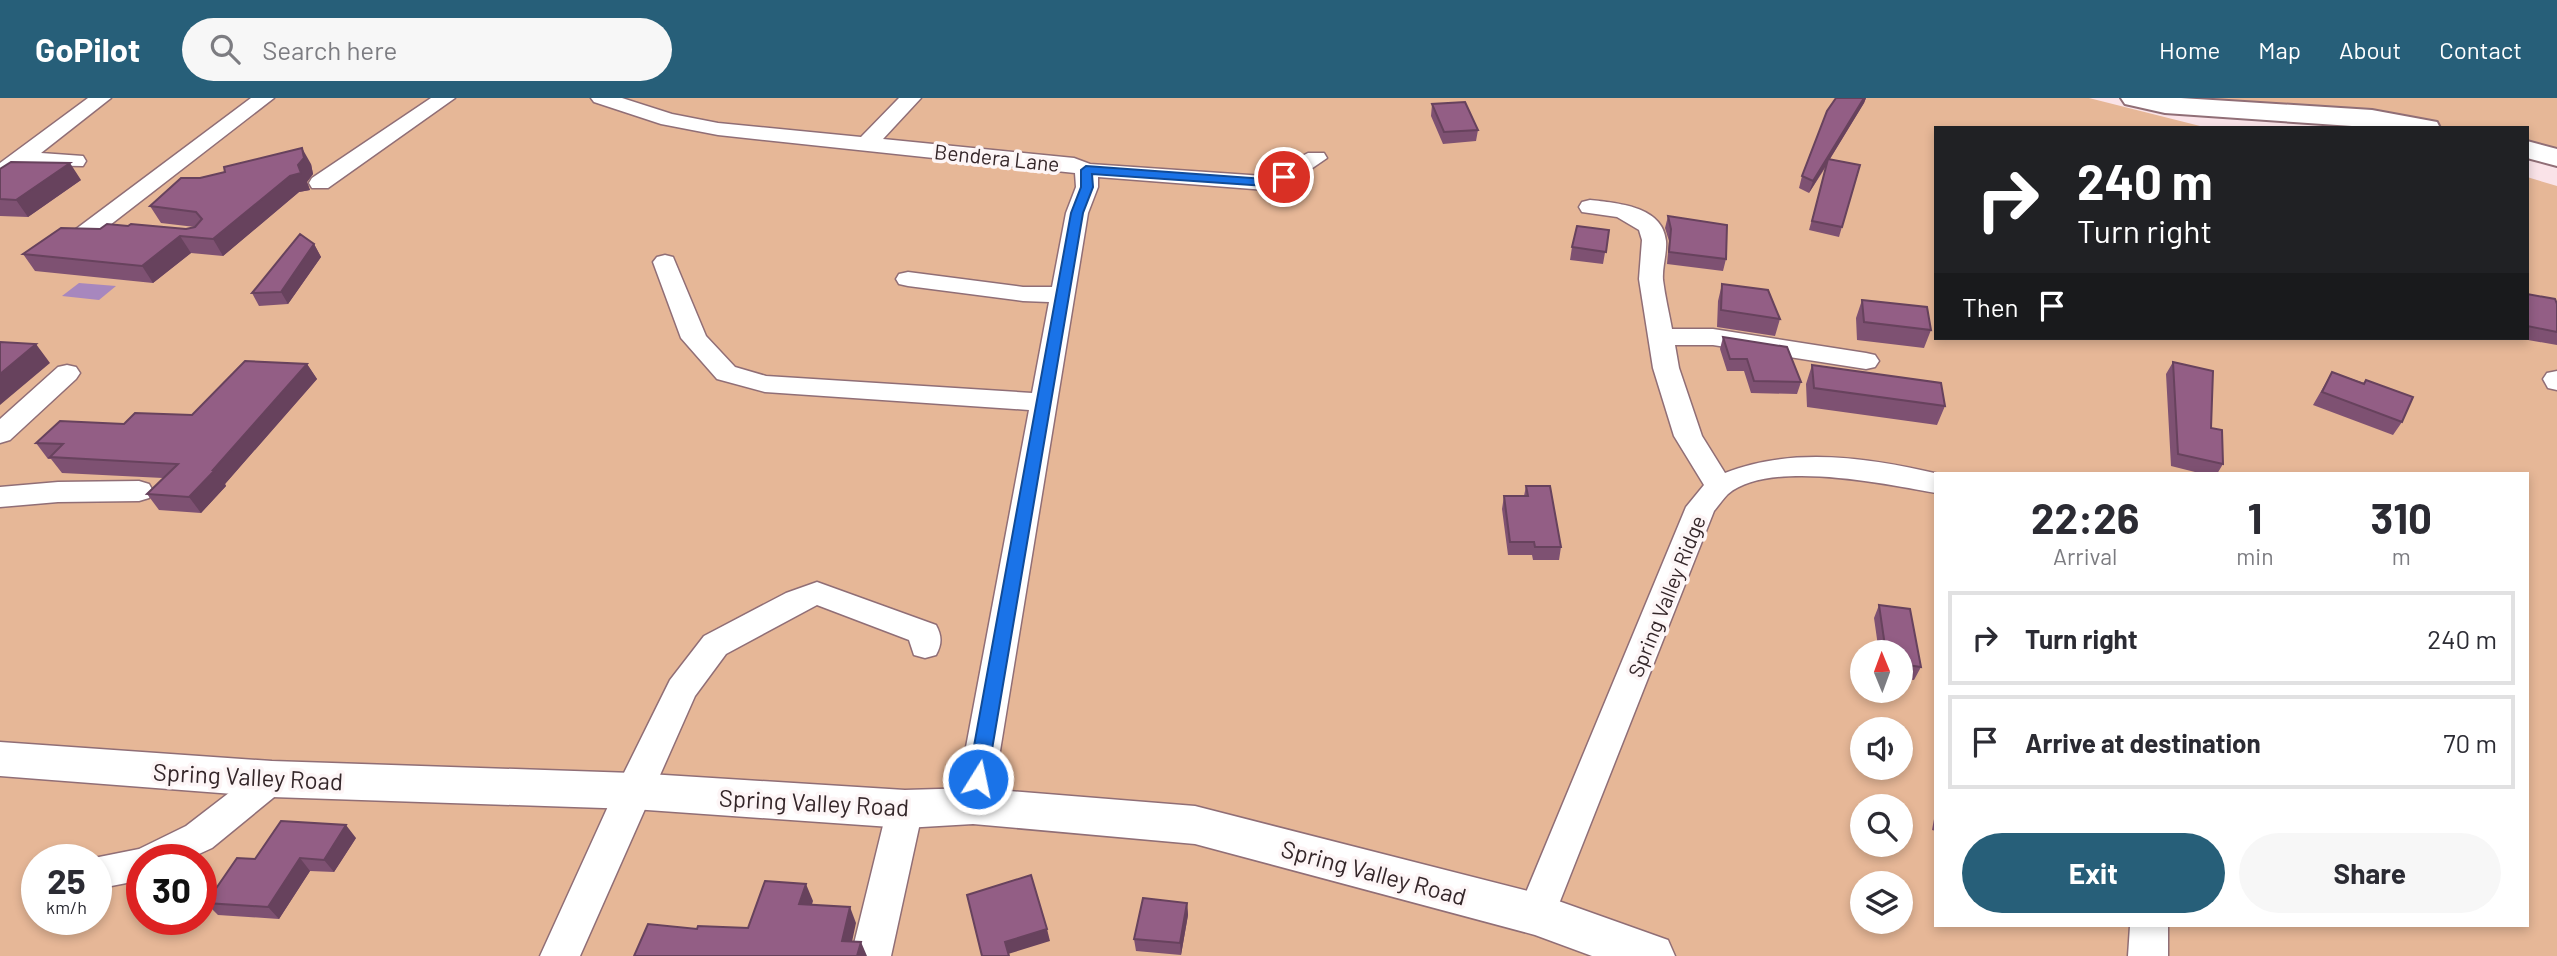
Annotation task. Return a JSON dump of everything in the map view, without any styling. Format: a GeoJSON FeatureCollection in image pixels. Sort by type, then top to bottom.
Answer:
{"type":"FeatureCollection","features":[{"type":"Feature","properties":{"kind":"main road"},"geometry":{"type":"LineString","coordinates":[[2134,98],[2165,105],[2372,118],[2416,126]]}},
{"type":"Feature","properties":{"kind":"main road"},"geometry":{"type":"LineString","coordinates":[[2529,150],[2557,158]]}},
{"type":"Feature","properties":{"kind":"street"},"geometry":{"type":"LineString","coordinates":[[0,173],[101,98]]}},
{"type":"Feature","properties":{"kind":"street"},"geometry":{"type":"LineString","coordinates":[[132,230],[87,232],[264,98]]}},
{"type":"Feature","properties":{"kind":"street"},"geometry":{"type":"LineString","coordinates":[[320,183],[445,98]]}},
{"type":"Feature","properties":{"kind":"street","name":"Bendera Lane"},"geometry":{"type":"LineString","coordinates":[[601,98],[668,120],[718,129],[1074,165],[1086,170],[1087,187],[1077,213],[973,806]]}},
{"type":"Feature","properties":{"kind":"street"},"geometry":{"type":"LineString","coordinates":[[866,144],[911,98]]}},
{"type":"Feature","properties":{"kind":"street"},"geometry":{"type":"LineString","coordinates":[[21,158],[75,161]]}},
{"type":"Feature","properties":{"kind":"street"},"geometry":{"type":"LineString","coordinates":[[1086,170],[1266,183],[1284,177],[1316,158]]}},
{"type":"Feature","properties":{"kind":"street"},"geometry":{"type":"LineString","coordinates":[[1590,207],[1623,211],[1650,226],[1654,240],[1651,279],[1666,368],[1688,436],[1719,486],[1751,473],[1800,466],[1843,467],[1934,483]]}},
{"type":"Feature","properties":{"kind":"street"},"geometry":{"type":"LineString","coordinates":[[665,262],[694,338],[726,373],[765,384],[1044,401]]}},
{"type":"Feature","properties":{"kind":"street"},"geometry":{"type":"LineString","coordinates":[[908,279],[1023,294],[1063,295]]}},
{"type":"Feature","properties":{"kind":"street"},"geometry":{"type":"LineString","coordinates":[[1662,337],[1713,337],[1866,361]]}},
{"type":"Feature","properties":{"kind":"street"},"geometry":{"type":"LineString","coordinates":[[0,434],[66,373]]}},
{"type":"Feature","properties":{"kind":"street","name":"Spring Valley Ridge"},"geometry":{"type":"LineString","coordinates":[[1536,914],[1701,507],[1719,486]]}},
{"type":"Feature","properties":{"kind":"street"},"geometry":{"type":"LineString","coordinates":[[0,497],[58,492],[139,491]]}},
{"type":"Feature","properties":{"kind":"street"},"geometry":{"type":"LineString","coordinates":[[560,956],[633,791],[682,689],[715,645],[817,593],[925,633],[925,646]]}},
{"type":"Feature","properties":{"kind":"street","name":"Spring Valley Road"},"geometry":{"type":"LineString","coordinates":[[0,760],[272,779],[633,791],[905,809],[973,806],[1195,825],[1536,914],[1651,956]]}},
{"type":"Feature","properties":{"kind":"street"},"geometry":{"type":"LineString","coordinates":[[184,844],[199,837],[272,779]]}},
{"type":"Feature","properties":{"kind":"street"},"geometry":{"type":"LineString","coordinates":[[871,956],[905,809]]}},
{"type":"Feature","properties":{"kind":"street"},"geometry":{"type":"LineString","coordinates":[[2148,956],[2149,927]]}},
{"type":"Feature","properties":{"kind":"shaded area"},"geometry":{"type":"Polygon","coordinates":[[[0,98],[2089,98],[2200,126],[1934,126],[1934,340],[2529,340],[2529,178],[2557,186],[2557,956],[0,956],[0,98]]]}},
{"type":"Feature","properties":{"kind":"shaded area"},"geometry":{"type":"Polygon","coordinates":[[[2162,98],[2557,98],[2557,153],[2529,145],[2529,126],[2438,126],[2349,110],[2162,98]]]}},
{"type":"Feature","properties":{"kind":"shaded area"},"geometry":{"type":"Polygon","coordinates":[[[79,283],[116,286],[99,300],[62,296],[79,283]]]}},
{"type":"Feature","properties":{"kind":"building"},"geometry":{"type":"Polygon","coordinates":[[[1836,98],[1864,98],[1813,181],[1802,176],[1827,111],[1836,98]]]}},
{"type":"Feature","properties":{"kind":"building"},"geometry":{"type":"Polygon","coordinates":[[[1465,102],[1478,130],[1444,132],[1432,104],[1465,102]]]}},
{"type":"Feature","properties":{"kind":"building"},"geometry":{"type":"Polygon","coordinates":[[[302,148],[304,158],[298,165],[301,173],[290,176],[213,239],[180,236],[142,266],[23,254],[61,228],[100,229],[107,224],[186,229],[195,227],[202,219],[196,212],[150,206],[181,178],[200,178],[225,172],[224,167],[302,148]]]}},
{"type":"Feature","properties":{"kind":"building"},"geometry":{"type":"Polygon","coordinates":[[[1828,159],[1860,165],[1842,227],[1812,221],[1828,159]]]}},
{"type":"Feature","properties":{"kind":"building"},"geometry":{"type":"Polygon","coordinates":[[[11,162],[70,163],[16,200],[0,199],[0,169],[11,162]]]}},
{"type":"Feature","properties":{"kind":"building"},"geometry":{"type":"Polygon","coordinates":[[[1668,216],[1727,225],[1726,259],[1669,252],[1671,229],[1668,216]]]}},
{"type":"Feature","properties":{"kind":"building"},"geometry":{"type":"Polygon","coordinates":[[[1577,226],[1609,230],[1606,252],[1572,247],[1577,226]]]}},
{"type":"Feature","properties":{"kind":"building"},"geometry":{"type":"Polygon","coordinates":[[[300,234],[314,244],[281,292],[252,293],[300,234]]]}},
{"type":"Feature","properties":{"kind":"building"},"geometry":{"type":"Polygon","coordinates":[[[1722,284],[1768,290],[1780,319],[1721,310],[1722,284]]]}},
{"type":"Feature","properties":{"kind":"building"},"geometry":{"type":"Polygon","coordinates":[[[2529,294],[2555,299],[2557,332],[2529,326],[2529,294]]]}},
{"type":"Feature","properties":{"kind":"building"},"geometry":{"type":"Polygon","coordinates":[[[1862,300],[1927,307],[1931,330],[1864,322],[1862,300]]]}},
{"type":"Feature","properties":{"kind":"building"},"geometry":{"type":"Polygon","coordinates":[[[1723,337],[1787,347],[1801,382],[1754,381],[1747,359],[1730,359],[1723,337]]]}},
{"type":"Feature","properties":{"kind":"building"},"geometry":{"type":"Polygon","coordinates":[[[0,342],[36,344],[0,374],[0,342]]]}},
{"type":"Feature","properties":{"kind":"building"},"geometry":{"type":"Polygon","coordinates":[[[245,361],[307,364],[189,497],[147,494],[178,464],[50,457],[63,444],[36,443],[60,421],[124,424],[135,413],[192,415],[245,361]]]}},
{"type":"Feature","properties":{"kind":"building"},"geometry":{"type":"Polygon","coordinates":[[[2173,362],[2213,371],[2211,428],[2222,430],[2223,464],[2178,454],[2173,362]]]}},
{"type":"Feature","properties":{"kind":"building"},"geometry":{"type":"Polygon","coordinates":[[[1812,365],[1941,383],[1945,406],[1814,388],[1812,365]]]}},
{"type":"Feature","properties":{"kind":"building"},"geometry":{"type":"Polygon","coordinates":[[[2332,372],[2364,384],[2366,380],[2413,397],[2402,422],[2322,392],[2332,372]]]}},
{"type":"Feature","properties":{"kind":"building"},"geometry":{"type":"Polygon","coordinates":[[[1526,486],[1550,486],[1561,547],[1535,547],[1534,542],[1510,542],[1504,496],[1528,496],[1526,486]]]}},
{"type":"Feature","properties":{"kind":"building"},"geometry":{"type":"Polygon","coordinates":[[[1879,605],[1910,609],[1921,667],[1913,666],[1913,640],[1884,640],[1879,605]]]}},
{"type":"Feature","properties":{"kind":"building"},"geometry":{"type":"Polygon","coordinates":[[[281,821],[346,825],[324,860],[300,858],[268,907],[217,904],[217,887],[237,858],[255,859],[281,821]]]}},
{"type":"Feature","properties":{"kind":"building"},"geometry":{"type":"Polygon","coordinates":[[[1031,875],[1047,929],[1005,942],[1009,956],[982,956],[967,895],[1031,875]]]}},
{"type":"Feature","properties":{"kind":"building"},"geometry":{"type":"Polygon","coordinates":[[[765,881],[806,884],[799,904],[850,907],[842,941],[861,942],[857,956],[634,956],[648,924],[697,929],[698,926],[748,928],[765,881]]]}},
{"type":"Feature","properties":{"kind":"building"},"geometry":{"type":"Polygon","coordinates":[[[1143,898],[1187,903],[1180,943],[1134,939],[1143,898]]]}},
{"type":"Feature","properties":{"kind":"route"},"geometry":{"type":"LineString","coordinates":[[978,779],[1077,213],[1087,187],[1086,170],[1266,183],[1284,177]]}}]}
